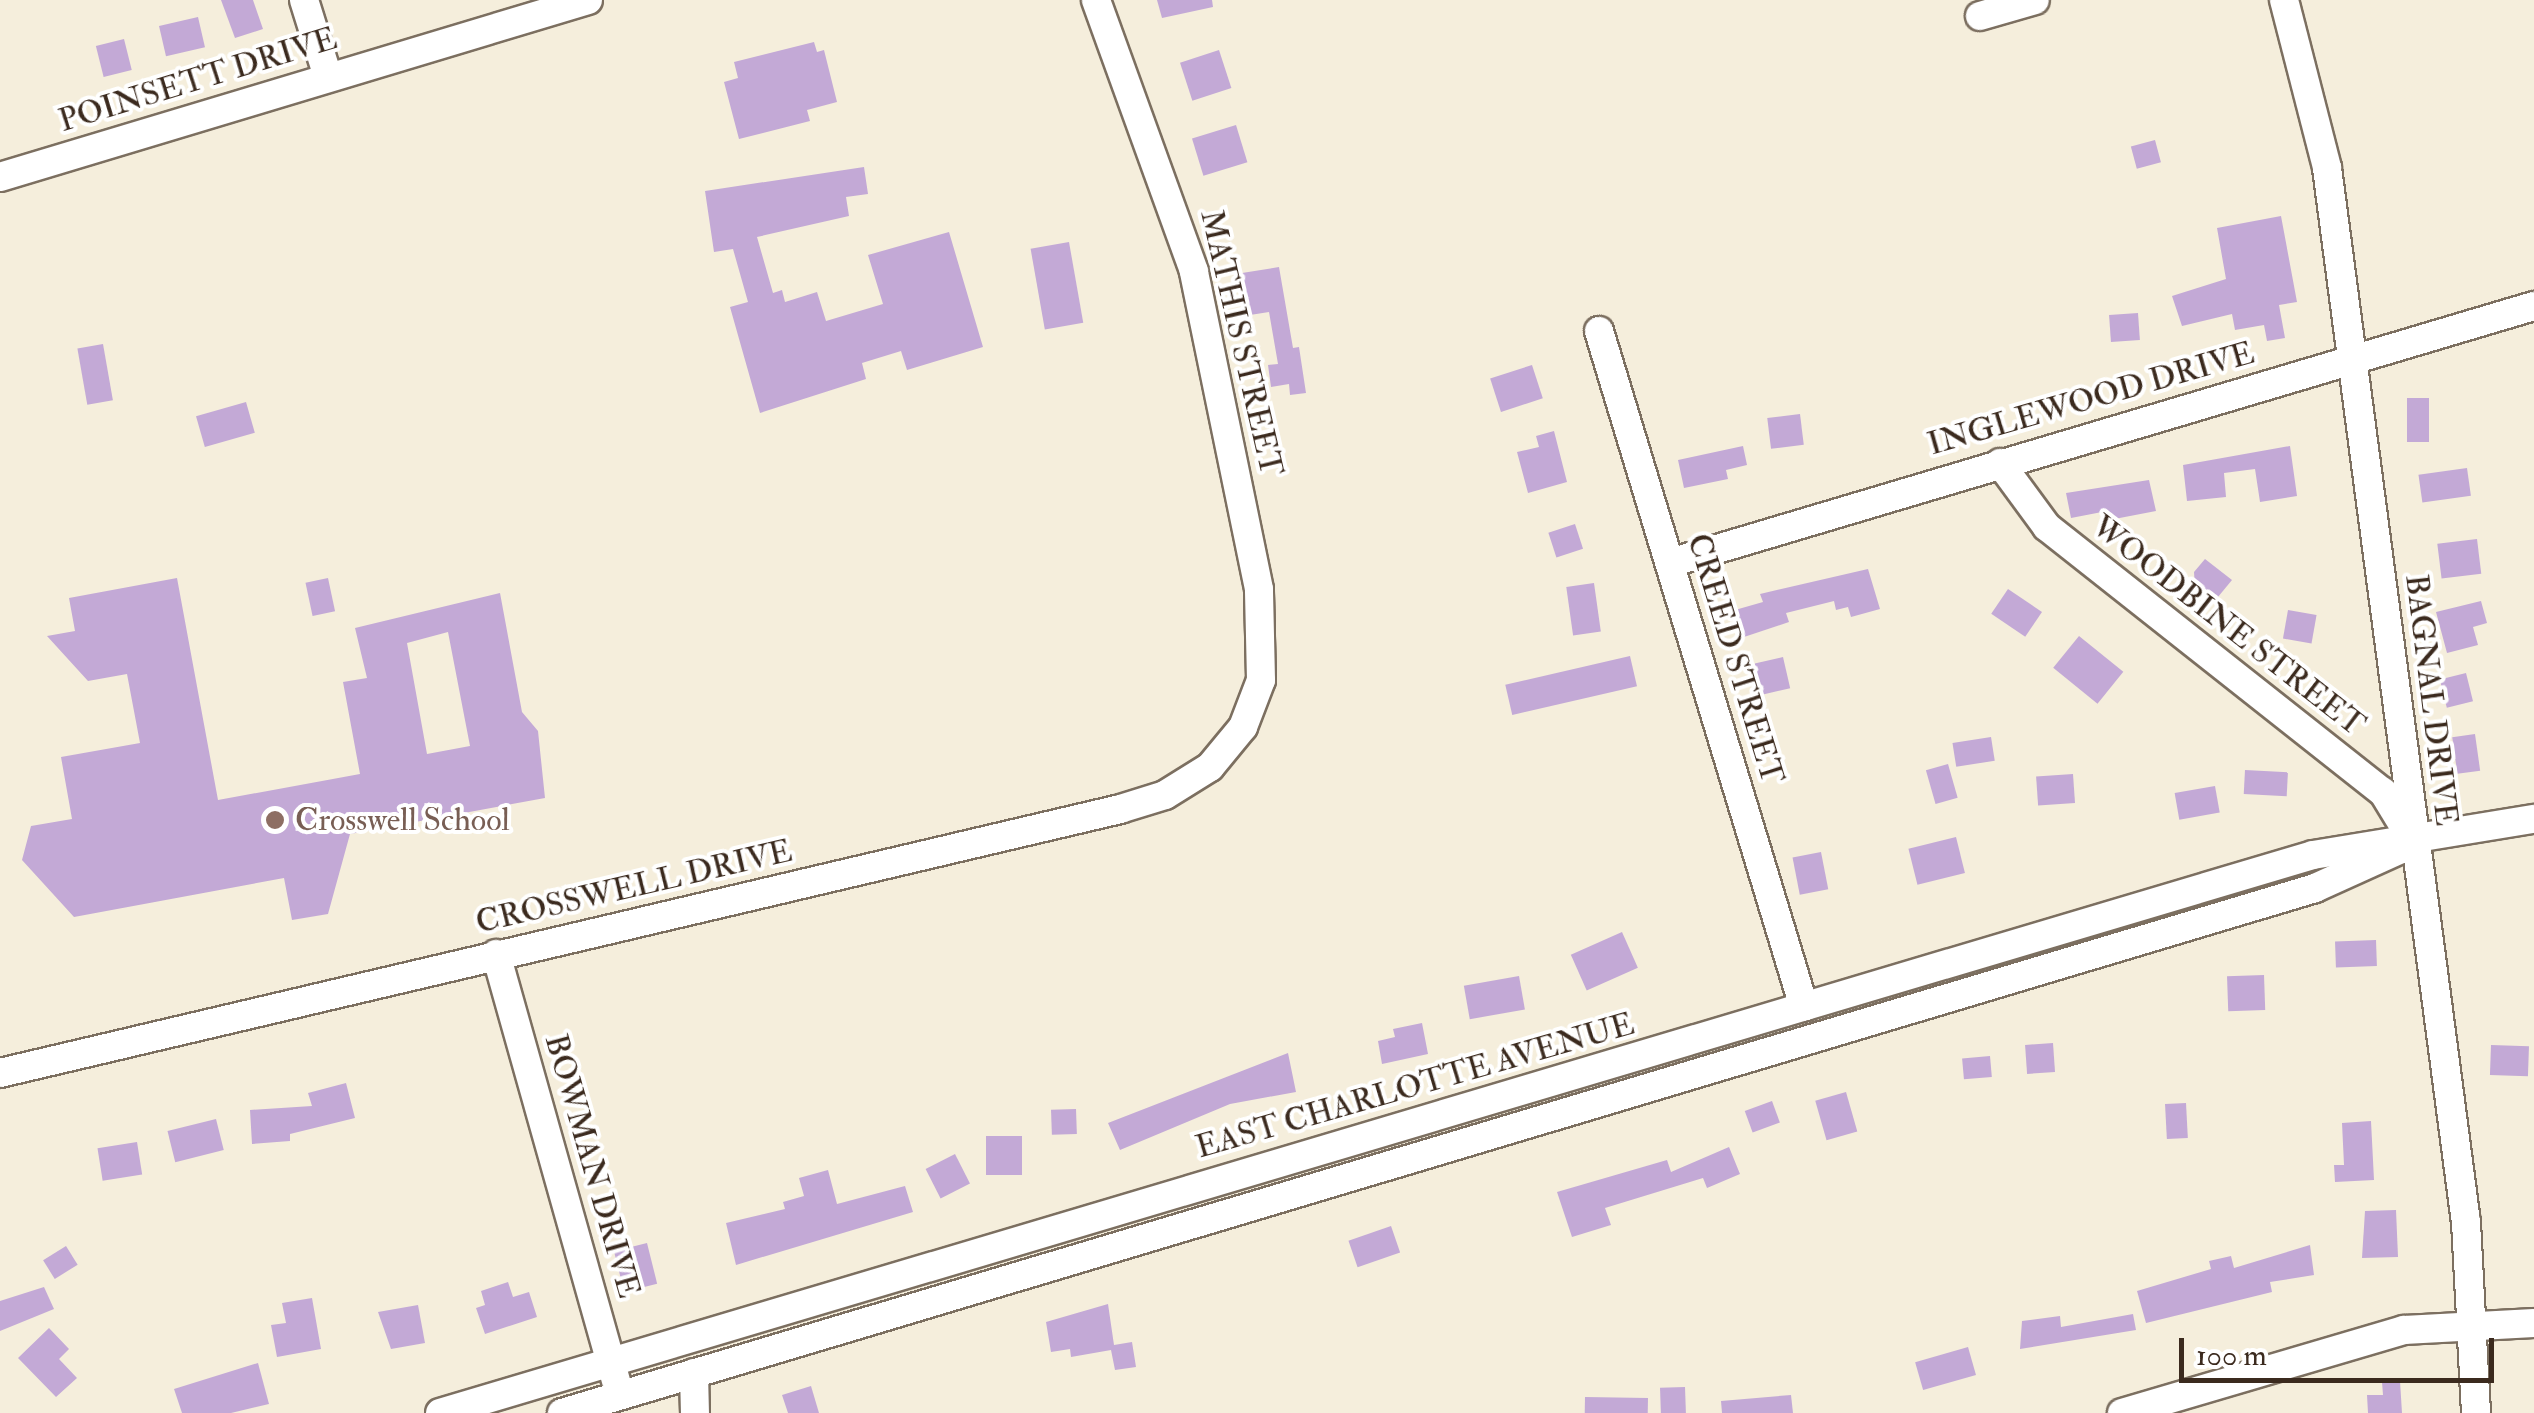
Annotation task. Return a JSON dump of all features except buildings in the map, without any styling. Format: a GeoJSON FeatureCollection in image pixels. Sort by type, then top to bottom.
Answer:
{"type":"FeatureCollection","features":[{"type":"Feature","properties":{"kind":"street"},"geometry":{"type":"LineString","coordinates":[[304,0],[328,78]]}},
{"type":"Feature","properties":{"kind":"street","name":"POINSETT DRIVE"},"geometry":{"type":"LineString","coordinates":[[0,177],[588,0]]}},
{"type":"Feature","properties":{"kind":"street","name":"MATHIS STREET"},"geometry":{"type":"LineString","coordinates":[[1096,0],[1194,271],[1259,589],[1262,667],[1250,712]]}},
{"type":"Feature","properties":{"kind":"street"},"geometry":{"type":"LineString","coordinates":[[1980,16],[2035,0]]}},
{"type":"Feature","properties":{"kind":"street","name":"BAGNAL DRIVE"},"geometry":{"type":"LineString","coordinates":[[2284,0],[2318,118],[2466,1222],[2476,1413]]}},
{"type":"Feature","properties":{"kind":"street","name":"INGLEWOOD DRIVE"},"geometry":{"type":"LineString","coordinates":[[1670,563],[2534,306]]}},
{"type":"Feature","properties":{"kind":"street","name":"CREED STREET"},"geometry":{"type":"LineString","coordinates":[[1599,331],[1804,1008]]}},
{"type":"Feature","properties":{"kind":"street","name":"WOODBINE STREET"},"geometry":{"type":"LineString","coordinates":[[2000,462],[2047,527],[2383,792],[2414,843]]}},
{"type":"Feature","properties":{"kind":"street","name":"CROSSWELL DRIVE"},"geometry":{"type":"LineString","coordinates":[[0,1073],[1166,796],[1210,767],[1250,712]]}},
{"type":"Feature","properties":{"kind":"street","name":"EAST CHARLOTTE AVENUE"},"geometry":{"type":"LineString","coordinates":[[440,1413],[2313,855],[2414,843],[2534,819]]}},
{"type":"Feature","properties":{"kind":"street","name":"EAST CHARLOTTE AVENUE"},"geometry":{"type":"LineString","coordinates":[[562,1413],[2315,888],[2414,843]]}},
{"type":"Feature","properties":{"kind":"street","name":"BOWMAN DRIVE"},"geometry":{"type":"LineString","coordinates":[[496,954],[621,1396]]}},
{"type":"Feature","properties":{"kind":"street"},"geometry":{"type":"LineString","coordinates":[[2122,1413],[2404,1330],[2534,1323]]}},
{"type":"Feature","properties":{"kind":"street"},"geometry":{"type":"LineString","coordinates":[[694,1373],[695,1413]]}},
{"type":"Feature","properties":{"kind":"place","name":"Crosswell School"},"geometry":{"type":"Point","coordinates":[275,820]}}]}
